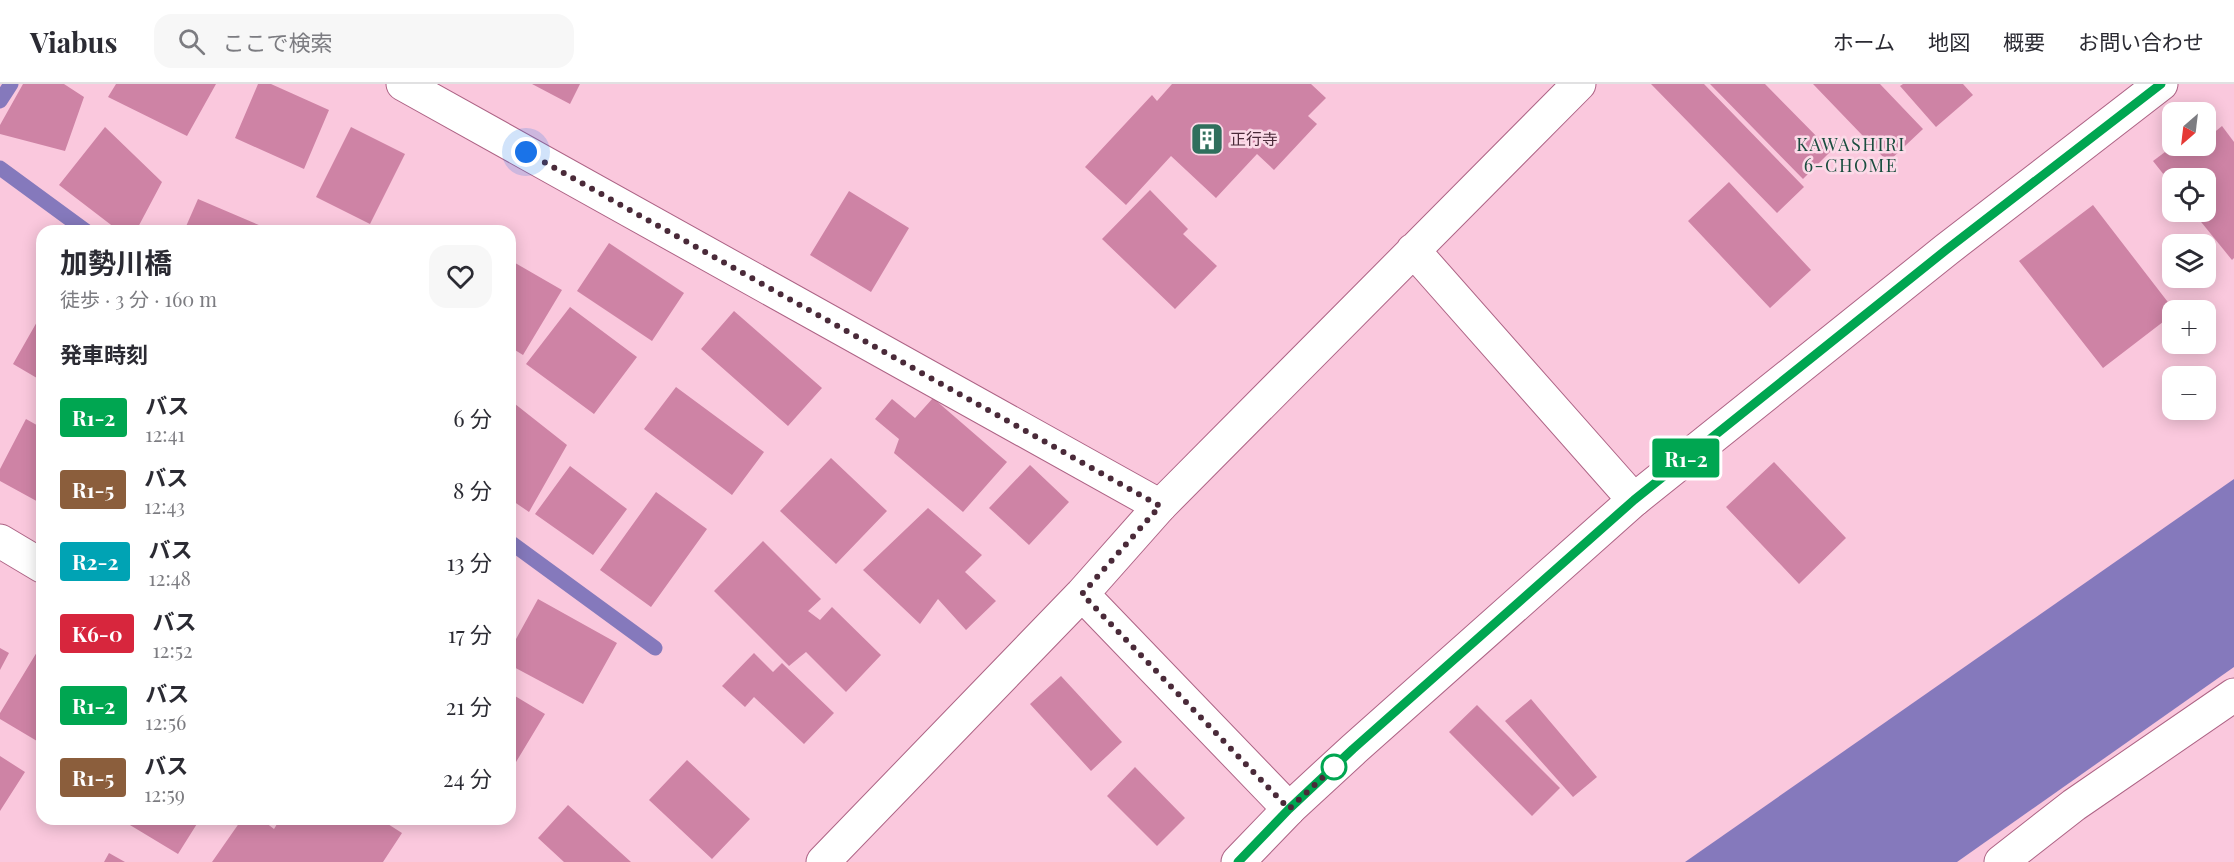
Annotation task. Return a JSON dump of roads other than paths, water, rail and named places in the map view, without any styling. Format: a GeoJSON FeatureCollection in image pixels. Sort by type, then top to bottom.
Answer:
{"type":"FeatureCollection","features":[{"type":"Feature","properties":{"kind":"street"},"geometry":{"type":"LineString","coordinates":[[403,84],[1160,506]]}},
{"type":"Feature","properties":{"kind":"street"},"geometry":{"type":"LineString","coordinates":[[823,862],[1082,594],[1160,506],[1579,84]]}},
{"type":"Feature","properties":{"kind":"street"},"geometry":{"type":"LineString","coordinates":[[1238,862],[1289,809],[1634,500],[1946,250],[2161,84]]}},
{"type":"Feature","properties":{"kind":"street"},"geometry":{"type":"LineString","coordinates":[[1413,250],[1634,500]]}},
{"type":"Feature","properties":{"kind":"street"},"geometry":{"type":"LineString","coordinates":[[0,541],[36,562]]}},
{"type":"Feature","properties":{"kind":"street"},"geometry":{"type":"LineString","coordinates":[[1082,594],[1289,809]]}},
{"type":"Feature","properties":{"kind":"street"},"geometry":{"type":"LineString","coordinates":[[2001,862],[2074,805],[2234,695]]}},
{"type":"Feature","properties":{"kind":"waterway"},"geometry":{"type":"LineString","coordinates":[[0,101],[11,84]]}},
{"type":"Feature","properties":{"kind":"waterway"},"geometry":{"type":"LineString","coordinates":[[0,168],[78,225]]}},
{"type":"Feature","properties":{"kind":"waterway"},"geometry":{"type":"LineString","coordinates":[[516,546],[655,648]]}},
{"type":"Feature","properties":{"kind":"place","name":"正行寺"},"geometry":{"type":"Point","coordinates":[1207,139]}},
{"type":"Feature","properties":{"kind":"district","name":"KAWASHIRI 6-CHOME"},"geometry":{"type":"Point","coordinates":[1851,155]}}]}
